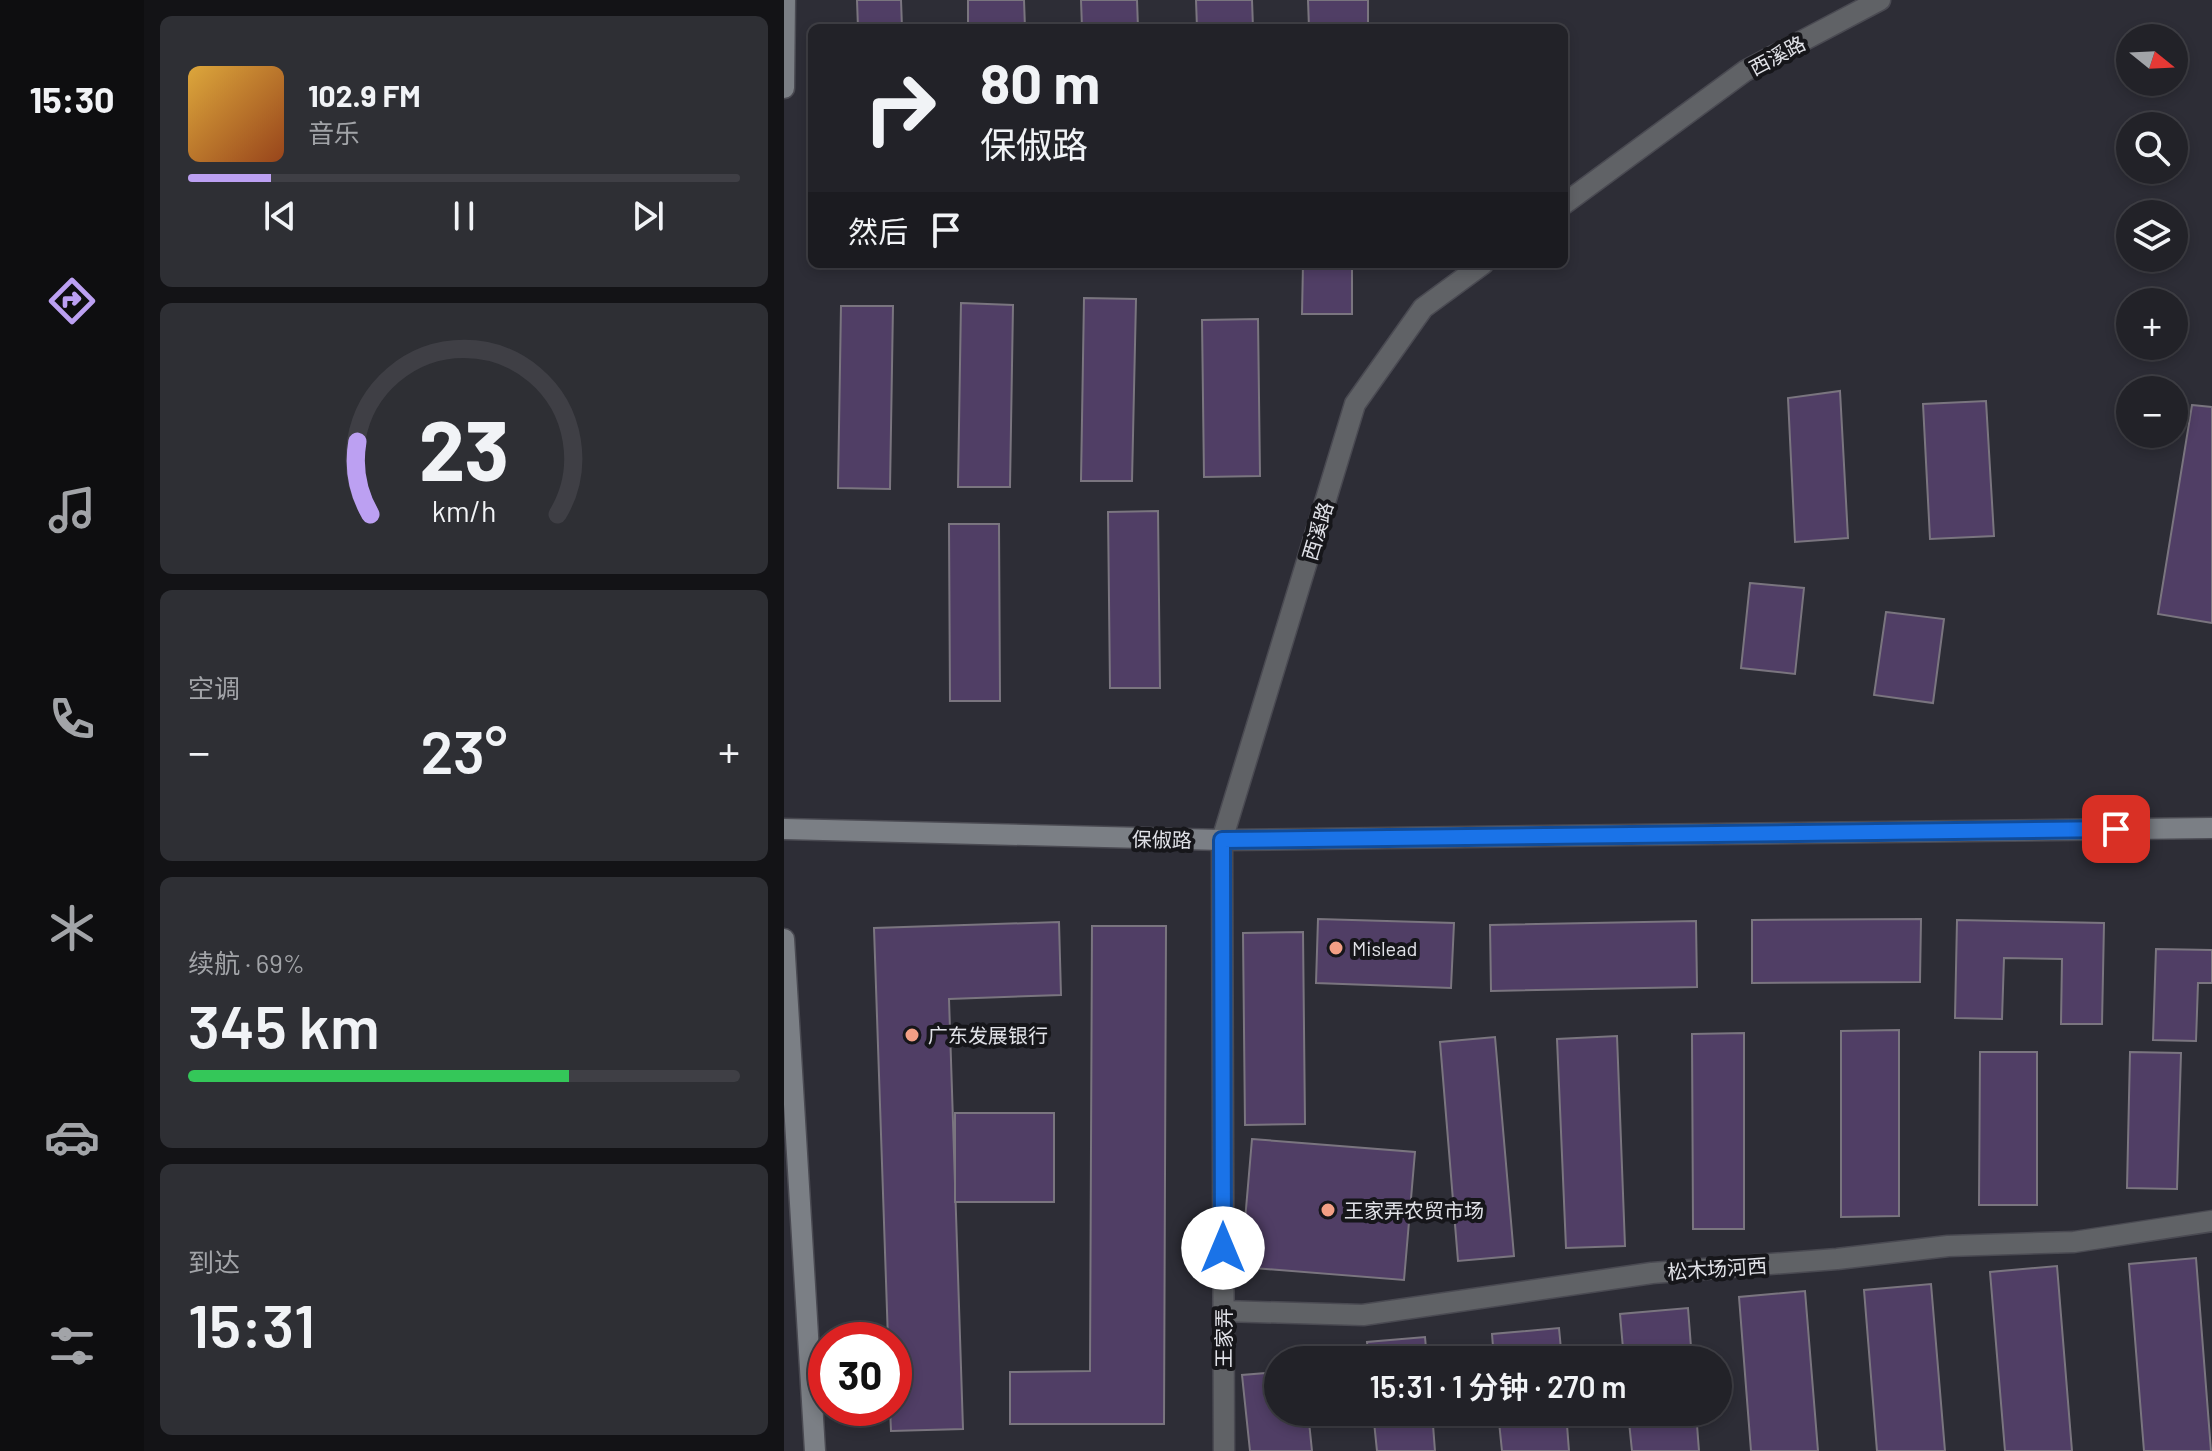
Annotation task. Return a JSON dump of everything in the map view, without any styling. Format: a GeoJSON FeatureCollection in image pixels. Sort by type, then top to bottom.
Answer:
{"type":"FeatureCollection","features":[{"type":"Feature","properties":{"kind":"main road"},"geometry":{"type":"LineString","coordinates":[[784,88],[785,0]]}},
{"type":"Feature","properties":{"kind":"main road","name":"保俶路"},"geometry":{"type":"LineString","coordinates":[[784,829],[1222,840],[2212,828]]}},
{"type":"Feature","properties":{"kind":"main road"},"geometry":{"type":"LineString","coordinates":[[784,939],[815,1451]]}},
{"type":"Feature","properties":{"kind":"street","name":"西溪路"},"geometry":{"type":"LineString","coordinates":[[1568,201],[1745,71],[1880,0]]}},
{"type":"Feature","properties":{"kind":"street","name":"西溪路"},"geometry":{"type":"LineString","coordinates":[[1222,840],[1355,404],[1423,308],[1478,268]]}},
{"type":"Feature","properties":{"kind":"street","name":"王家弄"},"geometry":{"type":"LineString","coordinates":[[1222,840],[1224,1451]]}},
{"type":"Feature","properties":{"kind":"street","name":"松木场河西"},"geometry":{"type":"LineString","coordinates":[[1223,1311],[1363,1315],[1652,1273],[1837,1259],[1948,1246],[2074,1242],[2212,1221]]}},
{"type":"Feature","properties":{"kind":"building"},"geometry":{"type":"Polygon","coordinates":[[[857,0],[901,0],[902,24],[858,24],[857,0]]]}},
{"type":"Feature","properties":{"kind":"building"},"geometry":{"type":"Polygon","coordinates":[[[968,0],[1024,0],[1025,24],[968,24],[968,0]]]}},
{"type":"Feature","properties":{"kind":"building"},"geometry":{"type":"Polygon","coordinates":[[[1081,0],[1137,0],[1138,24],[1082,24],[1081,0]]]}},
{"type":"Feature","properties":{"kind":"building"},"geometry":{"type":"Polygon","coordinates":[[[1196,0],[1252,0],[1253,24],[1197,24],[1196,0]]]}},
{"type":"Feature","properties":{"kind":"building"},"geometry":{"type":"Polygon","coordinates":[[[1308,0],[1368,0],[1368,24],[1309,24],[1308,0]]]}},
{"type":"Feature","properties":{"kind":"building"},"geometry":{"type":"Polygon","coordinates":[[[1303,268],[1352,268],[1352,314],[1302,314],[1303,268]]]}},
{"type":"Feature","properties":{"kind":"building"},"geometry":{"type":"Polygon","coordinates":[[[1084,298],[1136,299],[1132,481],[1081,481],[1084,298]]]}},
{"type":"Feature","properties":{"kind":"building"},"geometry":{"type":"Polygon","coordinates":[[[961,303],[1013,305],[1010,487],[958,487],[961,303]]]}},
{"type":"Feature","properties":{"kind":"building"},"geometry":{"type":"Polygon","coordinates":[[[841,306],[893,306],[890,489],[838,488],[841,306]]]}},
{"type":"Feature","properties":{"kind":"building"},"geometry":{"type":"Polygon","coordinates":[[[1258,319],[1260,476],[1204,477],[1202,320],[1258,319]]]}},
{"type":"Feature","properties":{"kind":"building"},"geometry":{"type":"Polygon","coordinates":[[[1840,391],[1848,538],[1795,542],[1788,398],[1840,391]]]}},
{"type":"Feature","properties":{"kind":"building"},"geometry":{"type":"Polygon","coordinates":[[[1986,401],[1994,536],[1930,539],[1923,404],[1986,401]]]}},
{"type":"Feature","properties":{"kind":"building"},"geometry":{"type":"Polygon","coordinates":[[[2192,405],[2212,407],[2212,623],[2158,614],[2185,448],[2188,448],[2192,405]]]}},
{"type":"Feature","properties":{"kind":"building"},"geometry":{"type":"Polygon","coordinates":[[[1158,511],[1160,688],[1110,688],[1108,512],[1158,511]]]}},
{"type":"Feature","properties":{"kind":"building"},"geometry":{"type":"Polygon","coordinates":[[[949,524],[999,524],[1000,701],[950,701],[949,524]]]}},
{"type":"Feature","properties":{"kind":"building"},"geometry":{"type":"Polygon","coordinates":[[[1750,583],[1804,588],[1795,674],[1741,668],[1750,583]]]}},
{"type":"Feature","properties":{"kind":"building"},"geometry":{"type":"Polygon","coordinates":[[[1886,612],[1944,619],[1933,703],[1874,695],[1886,612]]]}},
{"type":"Feature","properties":{"kind":"building"},"geometry":{"type":"Polygon","coordinates":[[[1318,919],[1454,923],[1451,988],[1316,983],[1318,919]]]}},
{"type":"Feature","properties":{"kind":"building"},"geometry":{"type":"Polygon","coordinates":[[[1921,919],[1920,982],[1752,983],[1752,920],[1921,919]]]}},
{"type":"Feature","properties":{"kind":"building"},"geometry":{"type":"Polygon","coordinates":[[[1957,920],[2104,923],[2102,1024],[2061,1024],[2062,959],[2004,958],[2002,1019],[1955,1018],[1957,920]]]}},
{"type":"Feature","properties":{"kind":"building"},"geometry":{"type":"Polygon","coordinates":[[[1696,921],[1697,987],[1491,991],[1490,925],[1696,921]]]}},
{"type":"Feature","properties":{"kind":"building"},"geometry":{"type":"Polygon","coordinates":[[[1059,922],[1061,995],[949,999],[963,1429],[891,1431],[891,1426],[912,1426],[912,1322],[887,1322],[874,928],[1059,922]]]}},
{"type":"Feature","properties":{"kind":"building"},"geometry":{"type":"Polygon","coordinates":[[[1092,926],[1166,926],[1164,1424],[1010,1424],[1010,1372],[1090,1371],[1092,926]]]}},
{"type":"Feature","properties":{"kind":"building"},"geometry":{"type":"Polygon","coordinates":[[[1303,932],[1305,1124],[1245,1125],[1243,933],[1303,932]]]}},
{"type":"Feature","properties":{"kind":"building"},"geometry":{"type":"Polygon","coordinates":[[[2156,949],[2212,950],[2212,983],[2198,983],[2196,1041],[2153,1040],[2156,949]]]}},
{"type":"Feature","properties":{"kind":"building"},"geometry":{"type":"Polygon","coordinates":[[[1899,1030],[1899,1216],[1841,1217],[1841,1031],[1899,1030]]]}},
{"type":"Feature","properties":{"kind":"building"},"geometry":{"type":"Polygon","coordinates":[[[1744,1033],[1744,1229],[1693,1229],[1692,1034],[1744,1033]]]}},
{"type":"Feature","properties":{"kind":"building"},"geometry":{"type":"Polygon","coordinates":[[[1617,1036],[1625,1246],[1566,1248],[1557,1039],[1617,1036]]]}},
{"type":"Feature","properties":{"kind":"building"},"geometry":{"type":"Polygon","coordinates":[[[1495,1037],[1514,1256],[1458,1261],[1440,1042],[1495,1037]]]}},
{"type":"Feature","properties":{"kind":"building"},"geometry":{"type":"Polygon","coordinates":[[[1980,1052],[2037,1052],[2037,1205],[1979,1205],[1980,1052]]]}},
{"type":"Feature","properties":{"kind":"building"},"geometry":{"type":"Polygon","coordinates":[[[2130,1052],[2181,1053],[2177,1189],[2127,1188],[2130,1052]]]}},
{"type":"Feature","properties":{"kind":"building"},"geometry":{"type":"Polygon","coordinates":[[[955,1113],[1054,1113],[1054,1202],[955,1202],[955,1113]]]}},
{"type":"Feature","properties":{"kind":"building","name":"王家弄农贸市场"},"geometry":{"type":"Polygon","coordinates":[[[1252,1139],[1415,1152],[1404,1280],[1241,1267],[1252,1139]]]}},
{"type":"Feature","properties":{"kind":"building"},"geometry":{"type":"Polygon","coordinates":[[[2196,1258],[2211,1451],[2144,1451],[2129,1264],[2196,1258]]]}},
{"type":"Feature","properties":{"kind":"building"},"geometry":{"type":"Polygon","coordinates":[[[2057,1266],[2072,1451],[2005,1451],[1990,1272],[2057,1266]]]}},
{"type":"Feature","properties":{"kind":"building"},"geometry":{"type":"Polygon","coordinates":[[[1931,1284],[1945,1451],[1877,1451],[1864,1290],[1931,1284]]]}},
{"type":"Feature","properties":{"kind":"building"},"geometry":{"type":"Polygon","coordinates":[[[1805,1291],[1818,1451],[1751,1451],[1739,1297],[1805,1291]]]}},
{"type":"Feature","properties":{"kind":"building"},"geometry":{"type":"Polygon","coordinates":[[[1688,1308],[1691,1346],[1623,1346],[1620,1314],[1688,1308]]]}},
{"type":"Feature","properties":{"kind":"building"},"geometry":{"type":"Polygon","coordinates":[[[1559,1328],[1561,1346],[1493,1346],[1492,1334],[1559,1328]]]}},
{"type":"Feature","properties":{"kind":"building"},"geometry":{"type":"Polygon","coordinates":[[[1425,1337],[1426,1346],[1367,1346],[1367,1342],[1425,1337]]]}},
{"type":"Feature","properties":{"kind":"building"},"geometry":{"type":"Polygon","coordinates":[[[1264,1373],[1264,1426],[1309,1426],[1312,1451],[1250,1451],[1242,1375],[1264,1373]]]}},
{"type":"Feature","properties":{"kind":"building"},"geometry":{"type":"Polygon","coordinates":[[[1374,1426],[1433,1426],[1435,1451],[1377,1451],[1374,1426]]]}},
{"type":"Feature","properties":{"kind":"building"},"geometry":{"type":"Polygon","coordinates":[[[1499,1426],[1567,1426],[1569,1451],[1502,1451],[1499,1426]]]}},
{"type":"Feature","properties":{"kind":"building"},"geometry":{"type":"Polygon","coordinates":[[[1629,1426],[1697,1426],[1699,1451],[1632,1451],[1629,1426]]]}},
{"type":"Feature","properties":{"kind":"place","name":"Mislead"},"geometry":{"type":"Point","coordinates":[1336,948]}},
{"type":"Feature","properties":{"kind":"place","name":"广东发展银行"},"geometry":{"type":"Point","coordinates":[912,1035]}},
{"type":"Feature","properties":{"kind":"place","name":"王家弄农贸市场"},"geometry":{"type":"Point","coordinates":[1328,1210]}},
{"type":"Feature","properties":{"kind":"route"},"geometry":{"type":"LineString","coordinates":[[1223,1248],[1222,840],[2116,829]]}}]}
